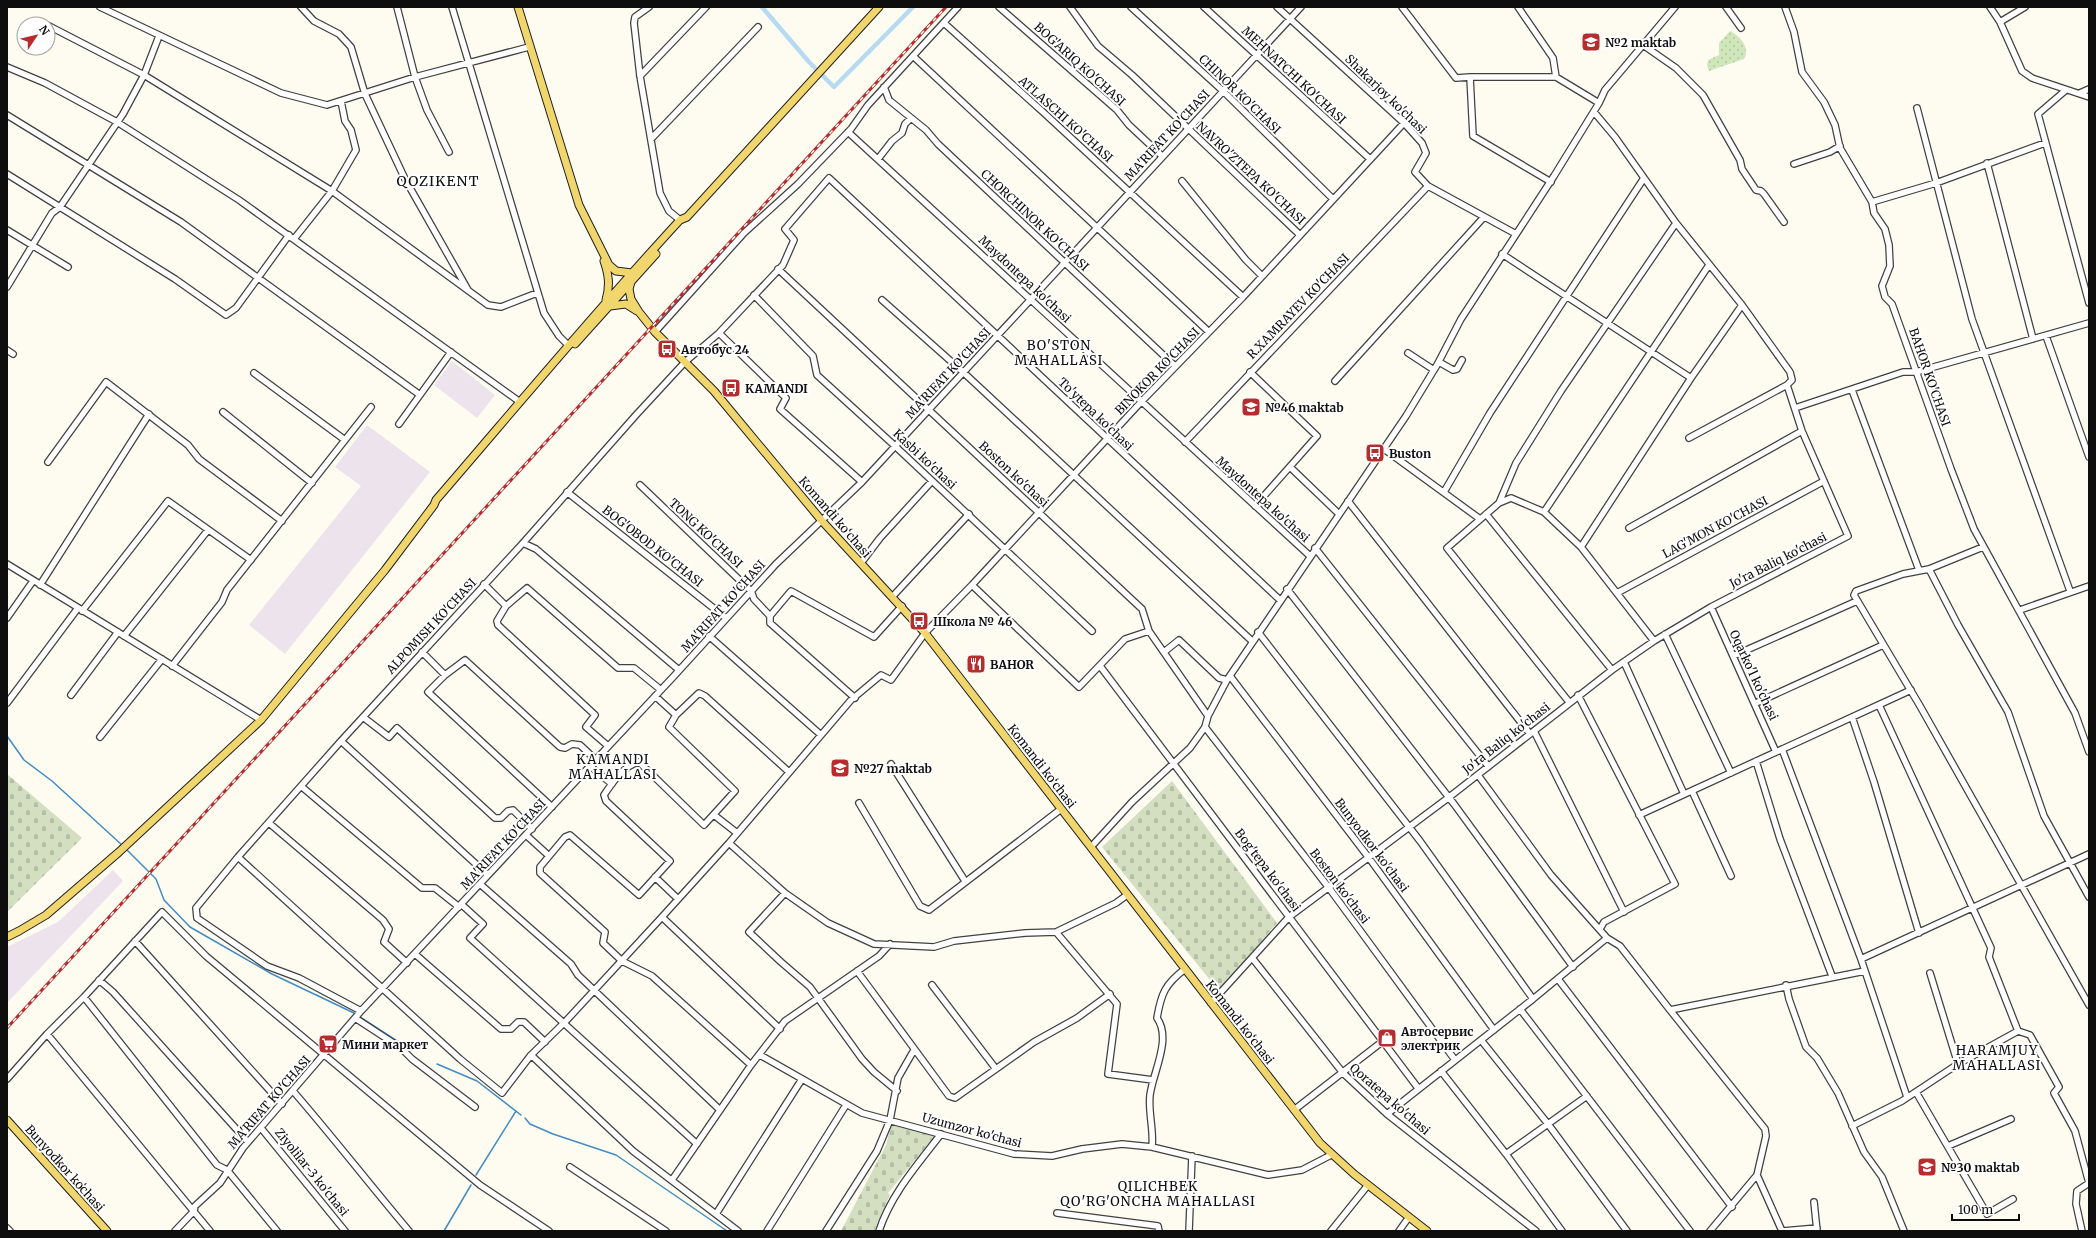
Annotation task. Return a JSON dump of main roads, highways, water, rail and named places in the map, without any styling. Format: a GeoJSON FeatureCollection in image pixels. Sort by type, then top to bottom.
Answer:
{"type":"FeatureCollection","features":[{"type":"Feature","properties":{"kind":"main road"},"geometry":{"type":"LineString","coordinates":[[518,7],[529,47],[579,205],[609,265],[616,271],[632,273]]}},
{"type":"Feature","properties":{"kind":"main road"},"geometry":{"type":"LineString","coordinates":[[434,505],[439,503],[632,273],[879,7]]}},
{"type":"Feature","properties":{"kind":"main road"},"geometry":{"type":"LineString","coordinates":[[7,936],[20,932],[46,915],[130,843],[261,720],[385,570],[434,505],[436,500],[568,345],[684,224],[684,218]]}},
{"type":"Feature","properties":{"kind":"main road"},"geometry":{"type":"LineString","coordinates":[[598,244],[608,273],[610,288],[607,304]]}},
{"type":"Feature","properties":{"kind":"main road","name":"Komandi ko‘chasi"},"geometry":{"type":"LineString","coordinates":[[630,282],[629,289],[631,299],[639,312],[656,332],[727,404],[822,521],[860,563],[893,596],[925,633],[1294,1110],[1331,1155],[1368,1186],[1427,1231]]}},
{"type":"Feature","properties":{"kind":"main road","name":"Komandi ko‘chasi"},"geometry":{"type":"LineString","coordinates":[[607,304],[626,304],[639,312]]}},
{"type":"Feature","properties":{"kind":"main road","name":"Bunyodkor koʻchasi"},"geometry":{"type":"LineString","coordinates":[[7,1120],[107,1231]]}},
{"type":"Feature","properties":{"kind":"waterway"},"geometry":{"type":"LineString","coordinates":[[762,7],[809,62],[834,87],[913,7]]}},
{"type":"Feature","properties":{"kind":"waterway"},"geometry":{"type":"LineString","coordinates":[[7,736],[24,760],[52,781],[123,846]]}},
{"type":"Feature","properties":{"kind":"waterway"},"geometry":{"type":"LineString","coordinates":[[125,848],[156,879],[164,900],[190,927],[272,974],[354,1013]]}},
{"type":"Feature","properties":{"kind":"waterway"},"geometry":{"type":"LineString","coordinates":[[360,1017],[411,1050]]}},
{"type":"Feature","properties":{"kind":"waterway"},"geometry":{"type":"LineString","coordinates":[[437,1064],[477,1081],[521,1115]]}},
{"type":"Feature","properties":{"kind":"waterway"},"geometry":{"type":"LineString","coordinates":[[476,1175],[516,1111]]}},
{"type":"Feature","properties":{"kind":"waterway"},"geometry":{"type":"LineString","coordinates":[[525,1118],[530,1124],[553,1134],[616,1155],[727,1231]]}},
{"type":"Feature","properties":{"kind":"waterway"},"geometry":{"type":"LineString","coordinates":[[444,1231],[471,1185]]}},
{"type":"Feature","properties":{"kind":"railway"},"geometry":{"type":"LineString","coordinates":[[7,1028],[946,7]]}},
{"type":"Feature","properties":{"kind":"place","name":"№2 maktab"},"geometry":{"type":"Point","coordinates":[1591,42]}},
{"type":"Feature","properties":{"kind":"place","name":"Автобус 24"},"geometry":{"type":"Point","coordinates":[667,349]}},
{"type":"Feature","properties":{"kind":"place","name":"KAMANDI"},"geometry":{"type":"Point","coordinates":[731,388]}},
{"type":"Feature","properties":{"kind":"place","name":"№46 maktab"},"geometry":{"type":"Point","coordinates":[1251,407]}},
{"type":"Feature","properties":{"kind":"place","name":"Buston"},"geometry":{"type":"Point","coordinates":[1375,453]}},
{"type":"Feature","properties":{"kind":"place","name":"Школа № 46"},"geometry":{"type":"Point","coordinates":[919,621]}},
{"type":"Feature","properties":{"kind":"place","name":"BAHOR"},"geometry":{"type":"Point","coordinates":[976,664]}},
{"type":"Feature","properties":{"kind":"place","name":"№27 maktab"},"geometry":{"type":"Point","coordinates":[840,768]}},
{"type":"Feature","properties":{"kind":"place","name":"Автосервис электрик"},"geometry":{"type":"Point","coordinates":[1387,1038]}},
{"type":"Feature","properties":{"kind":"place","name":"Мини маркет"},"geometry":{"type":"Point","coordinates":[328,1044]}},
{"type":"Feature","properties":{"kind":"place","name":"№30 maktab"},"geometry":{"type":"Point","coordinates":[1927,1167]}},
{"type":"Feature","properties":{"kind":"district","name":"QOZIKENT"},"geometry":{"type":"Point","coordinates":[438,181]}},
{"type":"Feature","properties":{"kind":"district","name":"BO'STON MAHALLASI"},"geometry":{"type":"Point","coordinates":[1059,352]}},
{"type":"Feature","properties":{"kind":"district","name":"KAMANDI MAHALLASI"},"geometry":{"type":"Point","coordinates":[613,766]}},
{"type":"Feature","properties":{"kind":"district","name":"HARAMJUY MAHALLASI"},"geometry":{"type":"Point","coordinates":[1997,1058]}},
{"type":"Feature","properties":{"kind":"district","name":"QILICHBEK QO'RG'ONCHA MAHALLASI"},"geometry":{"type":"Point","coordinates":[1158,1194]}}]}
